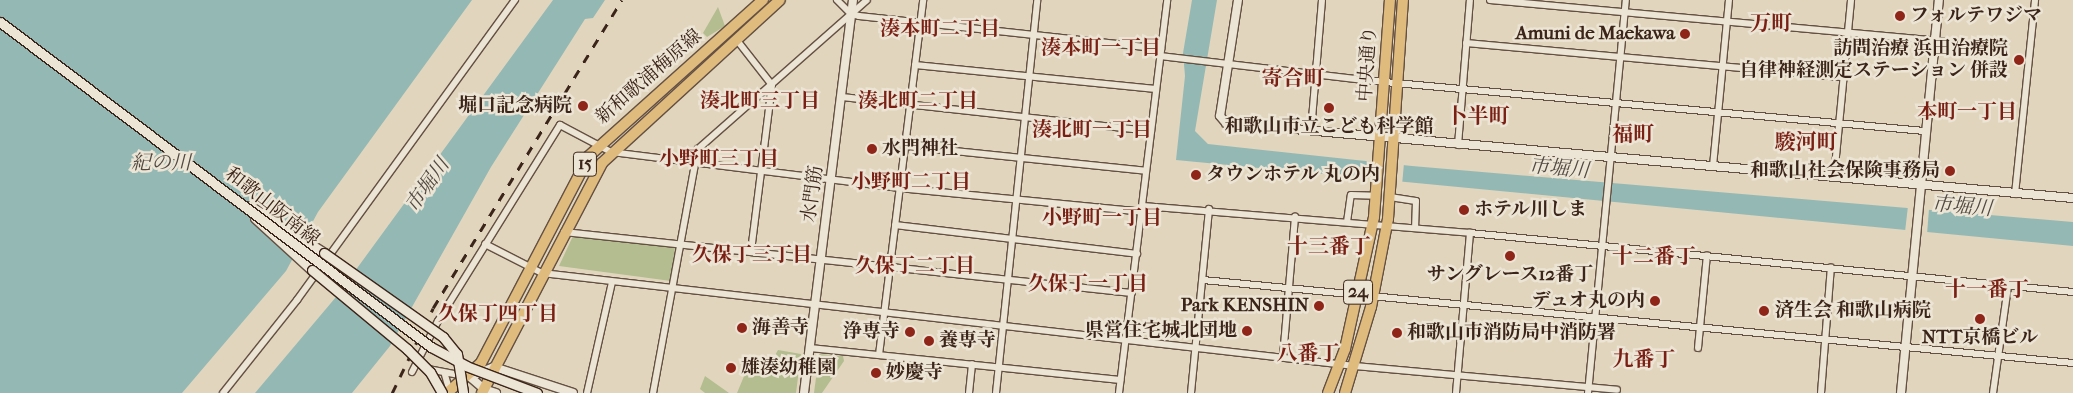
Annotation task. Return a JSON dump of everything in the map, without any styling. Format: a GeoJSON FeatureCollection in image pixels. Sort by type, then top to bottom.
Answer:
{"type":"FeatureCollection","features":[{"type":"Feature","properties":{"kind":"main road","name":"新和歌浦梅原線"},"geometry":{"type":"LineString","coordinates":[[470,377],[531,270],[596,147],[763,0]]}},
{"type":"Feature","properties":{"kind":"main road","name":"新和歌浦梅原線"},"geometry":{"type":"LineString","coordinates":[[483,391],[542,273],[611,152],[780,0]]}},
{"type":"Feature","properties":{"kind":"main road","name":"中央通り"},"geometry":{"type":"LineString","coordinates":[[1328,393],[1340,364],[1372,225],[1381,138],[1390,0]]}},
{"type":"Feature","properties":{"kind":"main road","name":"中央通り"},"geometry":{"type":"LineString","coordinates":[[1345,393],[1356,366],[1387,226],[1400,83],[1403,0]]}},
{"type":"Feature","properties":{"kind":"main road","name":"和歌山阪南線"},"geometry":{"type":"LineString","coordinates":[[0,22],[431,347],[466,366],[537,393]]}},
{"type":"Feature","properties":{"kind":"main road"},"geometry":{"type":"LineString","coordinates":[[220,187],[324,253],[443,337],[457,354],[463,393]]}},
{"type":"Feature","properties":{"kind":"main road"},"geometry":{"type":"LineString","coordinates":[[220,187],[312,270],[407,349],[430,372],[446,392],[470,377]]}},
{"type":"Feature","properties":{"kind":"street"},"geometry":{"type":"LineString","coordinates":[[223,393],[298,300],[516,0]]}},
{"type":"Feature","properties":{"kind":"street"},"geometry":{"type":"LineString","coordinates":[[837,0],[851,14],[1161,52],[1178,59],[1228,66],[1926,131]]}},
{"type":"Feature","properties":{"kind":"street","name":"水門筋"},"geometry":{"type":"LineString","coordinates":[[804,393],[842,97],[852,0]]}},
{"type":"Feature","properties":{"kind":"street"},"geometry":{"type":"LineString","coordinates":[[653,393],[674,289],[698,149],[867,0]]}},
{"type":"Feature","properties":{"kind":"street"},"geometry":{"type":"LineString","coordinates":[[879,355],[923,0]]}},
{"type":"Feature","properties":{"kind":"street"},"geometry":{"type":"LineString","coordinates":[[996,393],[1037,0]]}},
{"type":"Feature","properties":{"kind":"street"},"geometry":{"type":"LineString","coordinates":[[1119,393],[1167,0]]}},
{"type":"Feature","properties":{"kind":"street"},"geometry":{"type":"LineString","coordinates":[[1238,0],[1222,120],[1381,138],[2073,198]]}},
{"type":"Feature","properties":{"kind":"street"},"geometry":{"type":"LineString","coordinates":[[1311,131],[1322,0]]}},
{"type":"Feature","properties":{"kind":"street"},"geometry":{"type":"LineString","coordinates":[[1458,145],[1470,0]]}},
{"type":"Feature","properties":{"kind":"street"},"geometry":{"type":"LineString","coordinates":[[1490,0],[1939,41]]}},
{"type":"Feature","properties":{"kind":"street"},"geometry":{"type":"LineString","coordinates":[[1588,390],[1600,245],[1626,0]]}},
{"type":"Feature","properties":{"kind":"street"},"geometry":{"type":"LineString","coordinates":[[1713,166],[1729,0]]}},
{"type":"Feature","properties":{"kind":"street"},"geometry":{"type":"LineString","coordinates":[[1834,178],[1851,0]]}},
{"type":"Feature","properties":{"kind":"street"},"geometry":{"type":"LineString","coordinates":[[1901,393],[1920,185],[1939,41],[1939,0]]}},
{"type":"Feature","properties":{"kind":"street"},"geometry":{"type":"LineString","coordinates":[[2015,194],[2035,0]]}},
{"type":"Feature","properties":{"kind":"street"},"geometry":{"type":"LineString","coordinates":[[736,39],[772,85],[752,251]]}},
{"type":"Feature","properties":{"kind":"street"},"geometry":{"type":"LineString","coordinates":[[1466,43],[1843,78]]}},
{"type":"Feature","properties":{"kind":"street"},"geometry":{"type":"LineString","coordinates":[[915,65],[1156,89]]}},
{"type":"Feature","properties":{"kind":"street"},"geometry":{"type":"LineString","coordinates":[[842,97],[1151,132]]}},
{"type":"Feature","properties":{"kind":"street"},"geometry":{"type":"LineString","coordinates":[[412,372],[485,244],[560,125],[596,147],[611,152],[832,178],[899,188],[1142,209],[1209,209],[1913,274],[2073,292]]}},
{"type":"Feature","properties":{"kind":"street"},"geometry":{"type":"LineString","coordinates":[[906,146],[1146,171]]}},
{"type":"Feature","properties":{"kind":"street"},"geometry":{"type":"LineString","coordinates":[[1347,222],[1351,194],[1376,191]]}},
{"type":"Feature","properties":{"kind":"street"},"geometry":{"type":"LineString","coordinates":[[1391,193],[1416,201],[1415,228]]}},
{"type":"Feature","properties":{"kind":"street"},"geometry":{"type":"LineString","coordinates":[[1191,393],[1209,209]]}},
{"type":"Feature","properties":{"kind":"street"},"geometry":{"type":"LineString","coordinates":[[1283,357],[1295,217]]}},
{"type":"Feature","properties":{"kind":"street"},"geometry":{"type":"LineString","coordinates":[[895,225],[1137,254]]}},
{"type":"Feature","properties":{"kind":"street"},"geometry":{"type":"LineString","coordinates":[[564,232],[1132,293]]}},
{"type":"Feature","properties":{"kind":"street"},"geometry":{"type":"LineString","coordinates":[[1456,393],[1470,233]]}},
{"type":"Feature","properties":{"kind":"street"},"geometry":{"type":"LineString","coordinates":[[485,244],[531,270],[542,273],[1003,324],[1356,366],[1588,390],[1617,390]]}},
{"type":"Feature","properties":{"kind":"street"},"geometry":{"type":"LineString","coordinates":[[1698,348],[1707,255]]}},
{"type":"Feature","properties":{"kind":"street"},"geometry":{"type":"LineString","coordinates":[[1821,393],[1831,267]]}},
{"type":"Feature","properties":{"kind":"street"},"geometry":{"type":"LineString","coordinates":[[1203,280],[1904,345],[2073,363]]}},
{"type":"Feature","properties":{"kind":"street"},"geometry":{"type":"LineString","coordinates":[[587,393],[612,282]]}},
{"type":"Feature","properties":{"kind":"street"},"geometry":{"type":"LineString","coordinates":[[1993,393],[2008,286]]}},
{"type":"Feature","properties":{"kind":"street"},"geometry":{"type":"LineString","coordinates":[[810,348],[1120,380]]}},
{"type":"Feature","properties":{"kind":"street"},"geometry":{"type":"LineString","coordinates":[[415,364],[445,375],[470,377],[494,367],[573,393]]}},
{"type":"Feature","properties":{"kind":"street"},"geometry":{"type":"LineString","coordinates":[[969,393],[972,364]]}},
{"type":"Feature","properties":{"kind":"street"},"geometry":{"type":"LineString","coordinates":[[445,375],[446,392]]}},
{"type":"Feature","properties":{"kind":"street"},"geometry":{"type":"LineString","coordinates":[[470,377],[483,391],[496,393]]}},
{"type":"Feature","properties":{"kind":"green space"},"geometry":{"type":"Polygon","coordinates":[[[718,7],[725,26],[707,37],[703,33],[718,7]]]}},
{"type":"Feature","properties":{"kind":"green space"},"geometry":{"type":"Polygon","coordinates":[[[573,236],[675,247],[671,281],[559,266],[573,236]]]}},
{"type":"Feature","properties":{"kind":"green space"},"geometry":{"type":"Polygon","coordinates":[[[778,350],[801,354],[796,393],[737,393],[752,357],[770,364],[778,350]]]}},
{"type":"Feature","properties":{"kind":"green space"},"geometry":{"type":"Polygon","coordinates":[[[819,354],[843,356],[844,361],[822,393],[814,393],[819,354]]]}},
{"type":"Feature","properties":{"kind":"green space"},"geometry":{"type":"Polygon","coordinates":[[[705,376],[729,393],[705,393],[700,389],[705,376]]]}},
{"type":"Feature","properties":{"kind":"water","name":"紀の川"},"geometry":{"type":"Polygon","coordinates":[[[0,0],[472,0],[318,212],[286,271],[182,393],[0,393],[0,0]]]}},
{"type":"Feature","properties":{"kind":"water","name":"市堀川"},"geometry":{"type":"Polygon","coordinates":[[[553,0],[605,0],[593,18],[585,19],[491,167],[390,346],[352,393],[255,393],[336,297],[553,0]]]}},
{"type":"Feature","properties":{"kind":"water"},"geometry":{"type":"Polygon","coordinates":[[[1192,0],[1217,0],[1195,131],[1208,144],[1412,166],[2073,222],[2073,246],[1176,160],[1185,76],[1183,53],[1192,0]]]}},
{"type":"Feature","properties":{"kind":"pier"},"geometry":{"type":"Polygon","coordinates":[[[1370,159],[1404,163],[1402,185],[1368,183],[1370,159]]]}},
{"type":"Feature","properties":{"kind":"pier"},"geometry":{"type":"Polygon","coordinates":[[[1908,206],[1929,209],[1927,234],[1905,232],[1908,206]]]}},
{"type":"Feature","properties":{"kind":"railway"},"geometry":{"type":"LineString","coordinates":[[392,393],[433,308],[622,0]]}},
{"type":"Feature","properties":{"kind":"place","name":"フォルテワジマ"},"geometry":{"type":"Point","coordinates":[1900,16]}},
{"type":"Feature","properties":{"kind":"place","name":"Amuni de Maekawa"},"geometry":{"type":"Point","coordinates":[1685,34]}},
{"type":"Feature","properties":{"kind":"place","name":"訪問治療 浜田治療院 自律神経測定ステーション 併設"},"geometry":{"type":"Point","coordinates":[2019,60]}},
{"type":"Feature","properties":{"kind":"place","name":"堀口記念病院"},"geometry":{"type":"Point","coordinates":[583,106]}},
{"type":"Feature","properties":{"kind":"place","name":"和歌山市立こども科学館"},"geometry":{"type":"Point","coordinates":[1329,108]}},
{"type":"Feature","properties":{"kind":"place","name":"水門神社"},"geometry":{"type":"Point","coordinates":[872,149]}},
{"type":"Feature","properties":{"kind":"place","name":"和歌山社会保険事務局"},"geometry":{"type":"Point","coordinates":[1950,171]}},
{"type":"Feature","properties":{"kind":"place","name":"タウンホテル 丸の内"},"geometry":{"type":"Point","coordinates":[1196,175]}},
{"type":"Feature","properties":{"kind":"place","name":"ホテル川しま"},"geometry":{"type":"Point","coordinates":[1464,210]}},
{"type":"Feature","properties":{"kind":"place","name":"サングレース12番丁"},"geometry":{"type":"Point","coordinates":[1510,256]}},
{"type":"Feature","properties":{"kind":"place","name":"デュオ丸の内"},"geometry":{"type":"Point","coordinates":[1655,301]}},
{"type":"Feature","properties":{"kind":"place","name":"Park KENSHIN"},"geometry":{"type":"Point","coordinates":[1319,306]}},
{"type":"Feature","properties":{"kind":"place","name":"済生会 和歌山病院"},"geometry":{"type":"Point","coordinates":[1764,311]}},
{"type":"Feature","properties":{"kind":"place","name":"NTT京橋ビル"},"geometry":{"type":"Point","coordinates":[1980,319]}},
{"type":"Feature","properties":{"kind":"place","name":"海善寺"},"geometry":{"type":"Point","coordinates":[742,328]}},
{"type":"Feature","properties":{"kind":"place","name":"県営住宅城北団地"},"geometry":{"type":"Point","coordinates":[1247,331]}},
{"type":"Feature","properties":{"kind":"place","name":"浄専寺"},"geometry":{"type":"Point","coordinates":[910,332]}},
{"type":"Feature","properties":{"kind":"place","name":"和歌山市消防局中消防署"},"geometry":{"type":"Point","coordinates":[1397,333]}},
{"type":"Feature","properties":{"kind":"place","name":"養専寺"},"geometry":{"type":"Point","coordinates":[929,341]}},
{"type":"Feature","properties":{"kind":"place","name":"雄湊幼稚園"},"geometry":{"type":"Point","coordinates":[731,368]}},
{"type":"Feature","properties":{"kind":"place","name":"妙慶寺"},"geometry":{"type":"Point","coordinates":[876,373]}},
{"type":"Feature","properties":{"kind":"district","name":"万町"},"geometry":{"type":"Point","coordinates":[1771,23]}},
{"type":"Feature","properties":{"kind":"district","name":"湊本町二丁目"},"geometry":{"type":"Point","coordinates":[940,28]}},
{"type":"Feature","properties":{"kind":"district","name":"湊本町一丁目"},"geometry":{"type":"Point","coordinates":[1101,47]}},
{"type":"Feature","properties":{"kind":"district","name":"寄合町"},"geometry":{"type":"Point","coordinates":[1293,78]}},
{"type":"Feature","properties":{"kind":"district","name":"湊北町三丁目"},"geometry":{"type":"Point","coordinates":[760,100]}},
{"type":"Feature","properties":{"kind":"district","name":"湊北町二丁目"},"geometry":{"type":"Point","coordinates":[918,100]}},
{"type":"Feature","properties":{"kind":"district","name":"本町一丁目"},"geometry":{"type":"Point","coordinates":[1967,111]}},
{"type":"Feature","properties":{"kind":"district","name":"卜半町"},"geometry":{"type":"Point","coordinates":[1478,116]}},
{"type":"Feature","properties":{"kind":"district","name":"湊北町一丁目"},"geometry":{"type":"Point","coordinates":[1092,129]}},
{"type":"Feature","properties":{"kind":"district","name":"福町"},"geometry":{"type":"Point","coordinates":[1633,134]}},
{"type":"Feature","properties":{"kind":"district","name":"駿河町"},"geometry":{"type":"Point","coordinates":[1806,142]}},
{"type":"Feature","properties":{"kind":"district","name":"小野町三丁目"},"geometry":{"type":"Point","coordinates":[719,158]}},
{"type":"Feature","properties":{"kind":"district","name":"小野町二丁目"},"geometry":{"type":"Point","coordinates":[911,181]}},
{"type":"Feature","properties":{"kind":"district","name":"小野町一丁目"},"geometry":{"type":"Point","coordinates":[1102,217]}},
{"type":"Feature","properties":{"kind":"district","name":"十三番丁"},"geometry":{"type":"Point","coordinates":[1329,246]}},
{"type":"Feature","properties":{"kind":"district","name":"久保丁三丁目"},"geometry":{"type":"Point","coordinates":[752,254]}},
{"type":"Feature","properties":{"kind":"district","name":"十二番丁"},"geometry":{"type":"Point","coordinates":[1654,256]}},
{"type":"Feature","properties":{"kind":"district","name":"久保丁二丁目"},"geometry":{"type":"Point","coordinates":[915,265]}},
{"type":"Feature","properties":{"kind":"district","name":"久保丁一丁目"},"geometry":{"type":"Point","coordinates":[1088,283]}},
{"type":"Feature","properties":{"kind":"district","name":"十一番丁"},"geometry":{"type":"Point","coordinates":[1987,289]}},
{"type":"Feature","properties":{"kind":"district","name":"久保丁四丁目"},"geometry":{"type":"Point","coordinates":[498,313]}},
{"type":"Feature","properties":{"kind":"district","name":"八番丁"},"geometry":{"type":"Point","coordinates":[1308,353]}},
{"type":"Feature","properties":{"kind":"district","name":"九番丁"},"geometry":{"type":"Point","coordinates":[1644,359]}}]}
